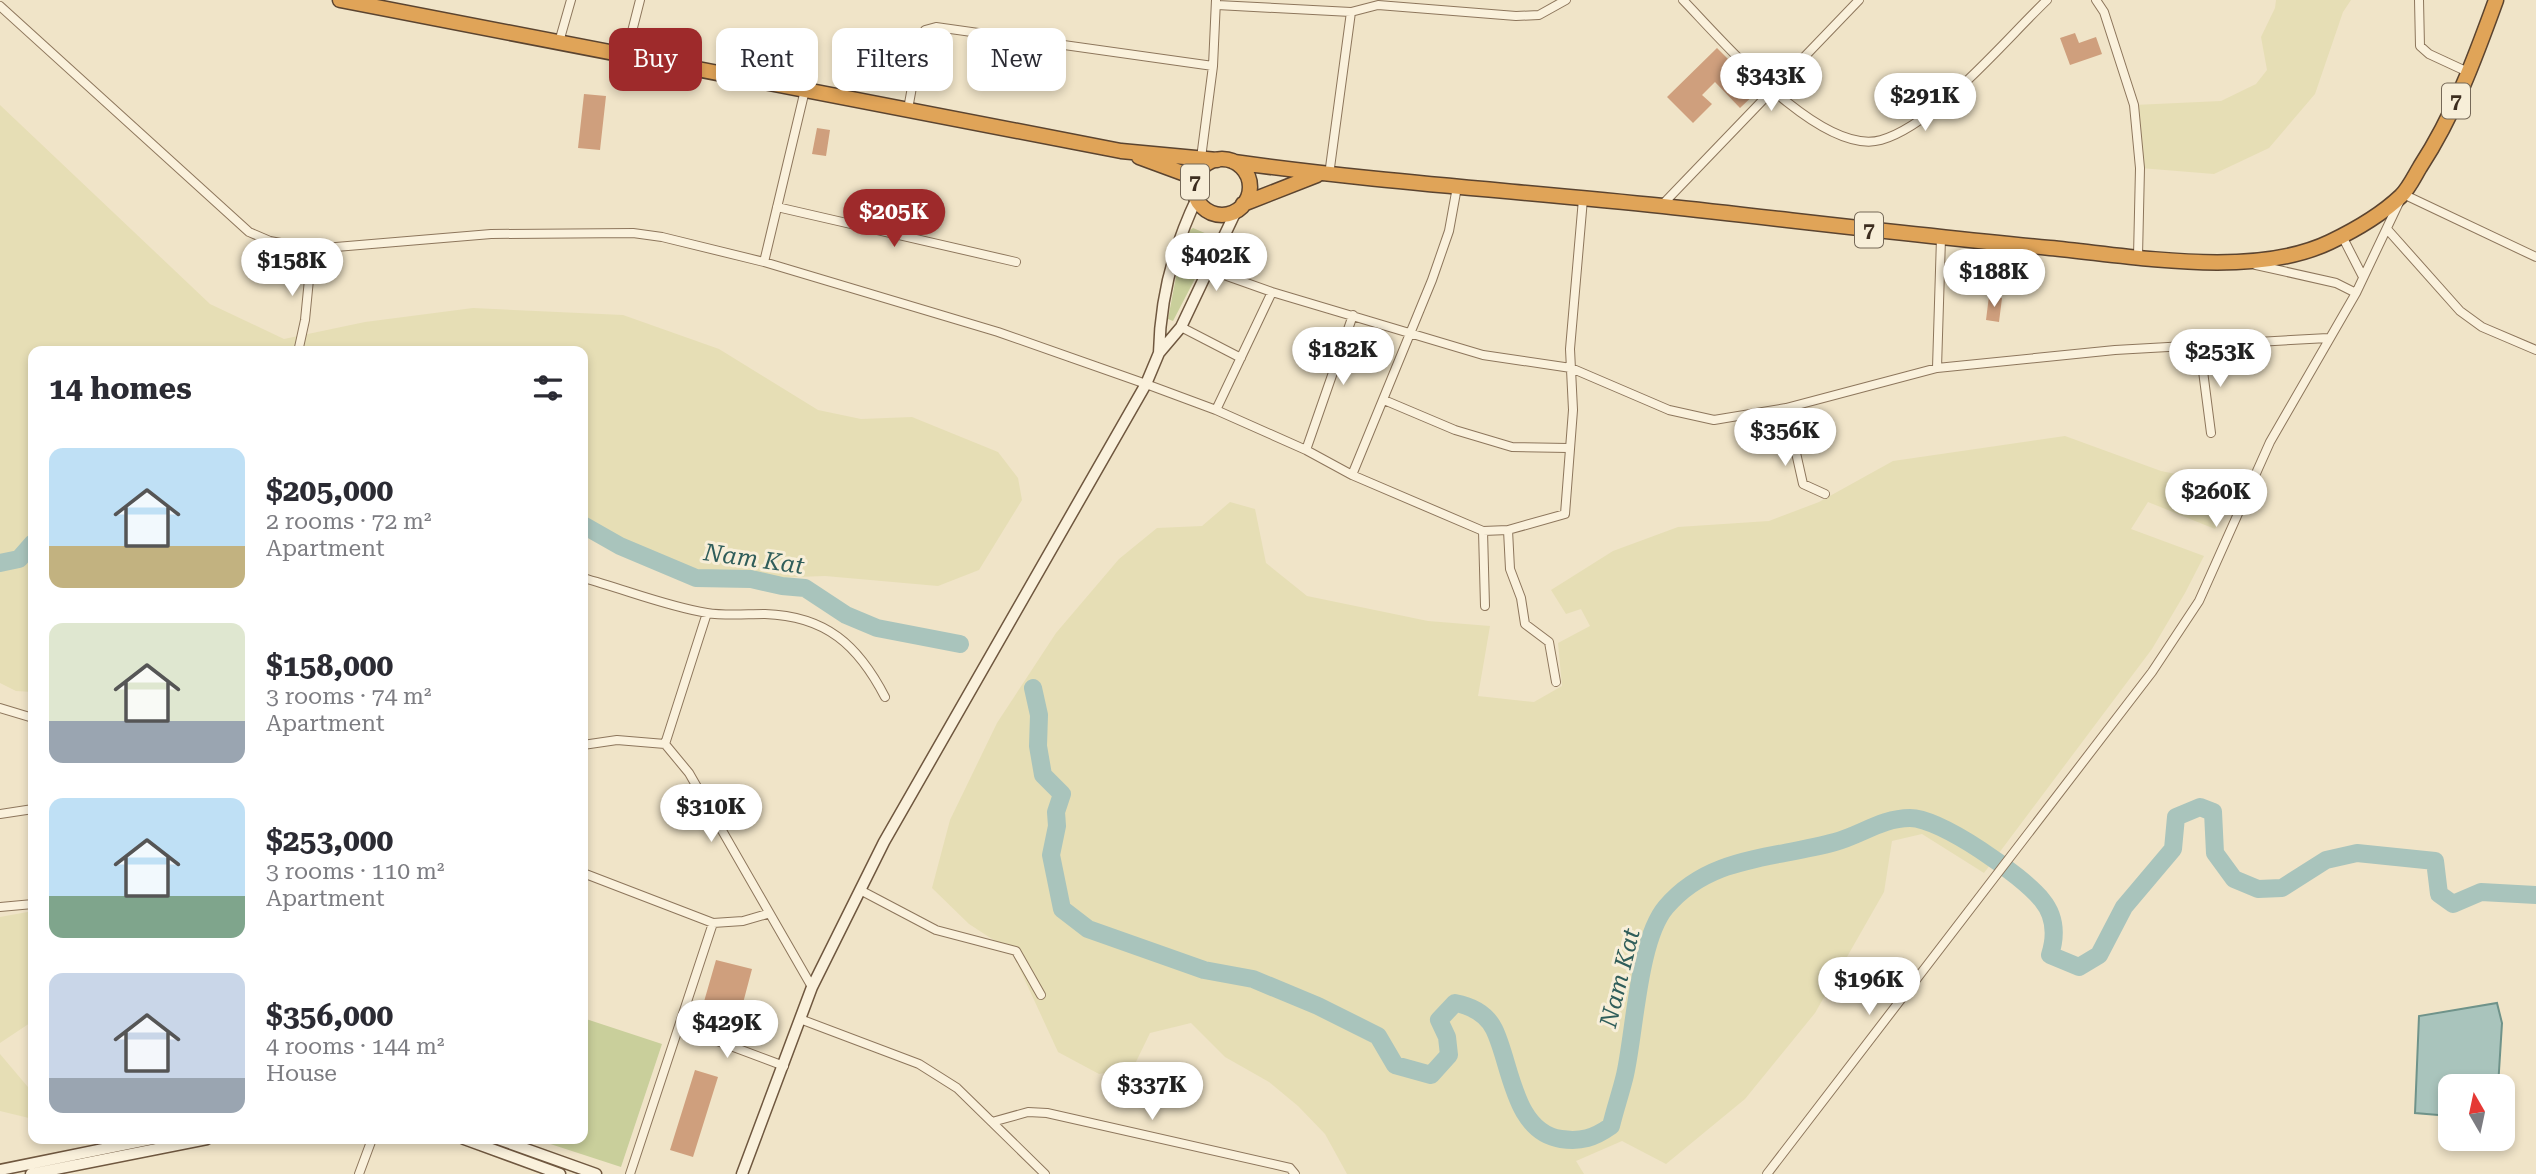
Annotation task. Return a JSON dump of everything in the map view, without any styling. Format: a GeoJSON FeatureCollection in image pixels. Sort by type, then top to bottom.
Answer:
{"type":"FeatureCollection","features":[{"type":"Feature","properties":{"kind":"highway","name":"7"},"geometry":{"type":"LineString","coordinates":[[340,0],[609,52]]}},
{"type":"Feature","properties":{"kind":"highway","name":"7"},"geometry":{"type":"LineString","coordinates":[[810,91],[1121,150],[1324,174],[1661,206],[1941,238],[2250,263],[2298,255],[2342,236],[2371,220],[2403,194],[2433,147],[2470,73],[2496,0]]}},
{"type":"Feature","properties":{"kind":"highway","name":"7"},"geometry":{"type":"LineString","coordinates":[[1121,150],[1196,178]]}},
{"type":"Feature","properties":{"kind":"highway","name":"7"},"geometry":{"type":"LineString","coordinates":[[1217,160],[1206,164],[1196,178],[1197,198],[1205,208],[1217,214],[1324,174]]}},
{"type":"Feature","properties":{"kind":"highway","name":"7"},"geometry":{"type":"LineString","coordinates":[[1234,162],[1249,178],[1251,192],[1240,207]]}},
{"type":"Feature","properties":{"kind":"street"},"geometry":{"type":"LineString","coordinates":[[559,42],[570,0]]}},
{"type":"Feature","properties":{"kind":"street"},"geometry":{"type":"LineString","coordinates":[[633,28],[640,0]]}},
{"type":"Feature","properties":{"kind":"street"},"geometry":{"type":"LineString","coordinates":[[1201,158],[1213,66],[1216,2],[1351,12],[1379,3],[1516,16],[1539,15],[1566,0]]}},
{"type":"Feature","properties":{"kind":"street"},"geometry":{"type":"LineString","coordinates":[[1683,0],[1772,91],[1827,130],[1851,140],[1879,140],[1930,114],[2047,0]]}},
{"type":"Feature","properties":{"kind":"street"},"geometry":{"type":"LineString","coordinates":[[1661,206],[1859,0]]}},
{"type":"Feature","properties":{"kind":"street"},"geometry":{"type":"LineString","coordinates":[[2096,0],[2104,12],[2134,105],[2140,168],[2138,256]]}},
{"type":"Feature","properties":{"kind":"street"},"geometry":{"type":"LineString","coordinates":[[2419,0],[2420,46],[2429,54],[2470,73]]}},
{"type":"Feature","properties":{"kind":"street"},"geometry":{"type":"LineString","coordinates":[[0,6],[249,232],[270,241],[312,249],[491,234],[633,233],[662,237],[764,261],[998,332],[1216,410],[1306,450],[1352,475],[1483,531],[1508,530],[1559,518],[1565,514],[1573,410],[1571,368],[1583,199]]}},
{"type":"Feature","properties":{"kind":"street"},"geometry":{"type":"LineString","coordinates":[[1324,174],[1351,12]]}},
{"type":"Feature","properties":{"kind":"street"},"geometry":{"type":"LineString","coordinates":[[908,109],[921,38],[925,30],[936,27],[1213,66]]}},
{"type":"Feature","properties":{"kind":"street"},"geometry":{"type":"LineString","coordinates":[[764,261],[805,91]]}},
{"type":"Feature","properties":{"kind":"street"},"geometry":{"type":"LineString","coordinates":[[1352,475],[1449,231],[1457,187]]}},
{"type":"Feature","properties":{"kind":"street"},"geometry":{"type":"LineString","coordinates":[[1767,1174],[2152,672],[2199,601],[2270,442],[2356,293],[2403,194],[2536,257]]}},
{"type":"Feature","properties":{"kind":"street"},"geometry":{"type":"LineString","coordinates":[[1159,353],[1160,315],[1183,228],[1197,198]]}},
{"type":"Feature","properties":{"kind":"street"},"geometry":{"type":"LineString","coordinates":[[777,207],[1016,262]]}},
{"type":"Feature","properties":{"kind":"street"},"geometry":{"type":"LineString","coordinates":[[742,1174],[812,988],[859,890],[1146,384],[1159,353],[1181,327],[1240,207]]}},
{"type":"Feature","properties":{"kind":"street"},"geometry":{"type":"LineString","coordinates":[[2387,229],[2460,311],[2482,327],[2536,350]]}},
{"type":"Feature","properties":{"kind":"street"},"geometry":{"type":"LineString","coordinates":[[2342,236],[2363,277]]}},
{"type":"Feature","properties":{"kind":"street"},"geometry":{"type":"LineString","coordinates":[[1937,368],[1941,238]]}},
{"type":"Feature","properties":{"kind":"street"},"geometry":{"type":"LineString","coordinates":[[299,346],[305,320],[312,249]]}},
{"type":"Feature","properties":{"kind":"street"},"geometry":{"type":"LineString","coordinates":[[2250,263],[2336,283],[2356,293]]}},
{"type":"Feature","properties":{"kind":"street"},"geometry":{"type":"LineString","coordinates":[[1210,270],[1272,292],[1483,355],[1571,368],[1685,415],[1714,420],[1786,408],[1937,368],[2115,350],[2328,338]]}},
{"type":"Feature","properties":{"kind":"street"},"geometry":{"type":"LineString","coordinates":[[1216,410],[1272,292]]}},
{"type":"Feature","properties":{"kind":"street"},"geometry":{"type":"LineString","coordinates":[[1306,450],[1353,315]]}},
{"type":"Feature","properties":{"kind":"street"},"geometry":{"type":"LineString","coordinates":[[1181,327],[1241,358]]}},
{"type":"Feature","properties":{"kind":"street"},"geometry":{"type":"LineString","coordinates":[[2208,344],[2203,371],[2211,433]]}},
{"type":"Feature","properties":{"kind":"street"},"geometry":{"type":"LineString","coordinates":[[1384,400],[1455,430],[1512,447],[1568,448]]}},
{"type":"Feature","properties":{"kind":"street"},"geometry":{"type":"LineString","coordinates":[[1786,408],[1803,484],[1825,494]]}},
{"type":"Feature","properties":{"kind":"street"},"geometry":{"type":"LineString","coordinates":[[1508,530],[1510,569],[1521,598],[1525,624],[1549,642],[1556,682]]}},
{"type":"Feature","properties":{"kind":"street"},"geometry":{"type":"LineString","coordinates":[[1483,531],[1485,606]]}},
{"type":"Feature","properties":{"kind":"street"},"geometry":{"type":"LineString","coordinates":[[588,579],[707,613],[769,614],[818,623],[838,635],[856,653],[874,675],[885,697]]}},
{"type":"Feature","properties":{"kind":"street"},"geometry":{"type":"LineString","coordinates":[[665,744],[707,613]]}},
{"type":"Feature","properties":{"kind":"street"},"geometry":{"type":"LineString","coordinates":[[0,708],[28,716]]}},
{"type":"Feature","properties":{"kind":"street"},"geometry":{"type":"LineString","coordinates":[[588,744],[617,740],[665,744],[689,773],[767,914],[812,988]]}},
{"type":"Feature","properties":{"kind":"street"},"geometry":{"type":"LineString","coordinates":[[0,814],[28,810]]}},
{"type":"Feature","properties":{"kind":"street"},"geometry":{"type":"LineString","coordinates":[[588,875],[713,923],[743,921],[767,914]]}},
{"type":"Feature","properties":{"kind":"street"},"geometry":{"type":"LineString","coordinates":[[859,890],[936,930],[1016,951],[1041,995]]}},
{"type":"Feature","properties":{"kind":"street"},"geometry":{"type":"LineString","coordinates":[[0,907],[28,904]]}},
{"type":"Feature","properties":{"kind":"street"},"geometry":{"type":"LineString","coordinates":[[630,1174],[713,923]]}},
{"type":"Feature","properties":{"kind":"street"},"geometry":{"type":"LineString","coordinates":[[800,1019],[919,1063],[957,1088],[1045,1174]]}},
{"type":"Feature","properties":{"kind":"street"},"geometry":{"type":"LineString","coordinates":[[680,1027],[784,1066]]}},
{"type":"Feature","properties":{"kind":"street"},"geometry":{"type":"LineString","coordinates":[[992,1122],[1028,1112],[1047,1113],[1290,1168],[1295,1174]]}},
{"type":"Feature","properties":{"kind":"street"},"geometry":{"type":"LineString","coordinates":[[0,1171],[128,1144]]}},
{"type":"Feature","properties":{"kind":"street"},"geometry":{"type":"LineString","coordinates":[[31,1174],[182,1144]]}},
{"type":"Feature","properties":{"kind":"street"},"geometry":{"type":"LineString","coordinates":[[359,1174],[370,1144]]}},
{"type":"Feature","properties":{"kind":"street"},"geometry":{"type":"LineString","coordinates":[[478,1144],[560,1174]]}},
{"type":"Feature","properties":{"kind":"street"},"geometry":{"type":"LineString","coordinates":[[512,1144],[596,1174]]}},
{"type":"Feature","properties":{"kind":"shaded area"},"geometry":{"type":"Polygon","coordinates":[[[2276,0],[2351,0],[2343,12],[2315,94],[2269,148],[2214,174],[2140,168],[2134,105],[2221,101],[2256,84],[2267,70],[2261,37],[2276,0]]]}},
{"type":"Feature","properties":{"kind":"shaded area"},"geometry":{"type":"Polygon","coordinates":[[[0,105],[210,304],[284,339],[365,322],[473,308],[623,315],[719,349],[818,410],[861,419],[912,417],[998,452],[1018,478],[1022,500],[979,570],[938,586],[825,576],[715,580],[696,578],[620,546],[588,528],[588,346],[28,346],[28,692],[16,691],[0,683],[0,105]]]}},
{"type":"Feature","properties":{"kind":"shaded area"},"geometry":{"type":"Polygon","coordinates":[[[2065,436],[2161,471],[2235,486],[2215,529],[2148,502],[2131,529],[2204,556],[2185,593],[2152,649],[1984,873],[1922,834],[1892,841],[1884,892],[1815,1013],[1745,1099],[1666,1164],[1622,1141],[1576,1161],[1584,1174],[1347,1174],[1325,1134],[1298,1106],[1269,1082],[1225,1057],[1191,1023],[1150,1033],[1133,1068],[1099,1074],[1058,1052],[1012,952],[969,924],[932,888],[950,820],[997,723],[1056,633],[1119,559],[1157,528],[1202,526],[1230,502],[1255,509],[1266,563],[1307,596],[1428,621],[1490,626],[1478,696],[1534,702],[1562,686],[1558,643],[1590,626],[1581,609],[1566,614],[1551,590],[1613,551],[1678,527],[1769,521],[1819,502],[1893,461],[2065,436]]]}},
{"type":"Feature","properties":{"kind":"shaded area"},"geometry":{"type":"Polygon","coordinates":[[[28,912],[28,1024],[0,1043],[0,917],[28,912]]]}},
{"type":"Feature","properties":{"kind":"shaded area"},"geometry":{"type":"Polygon","coordinates":[[[0,1054],[28,1087],[28,1118],[0,1111],[0,1054]]]}},
{"type":"Feature","properties":{"kind":"green space"},"geometry":{"type":"Polygon","coordinates":[[[1193,228],[1214,237],[1213,244],[1173,321],[1168,319],[1184,235],[1193,228]]]}},
{"type":"Feature","properties":{"kind":"green space"},"geometry":{"type":"Polygon","coordinates":[[[588,1020],[662,1044],[621,1167],[550,1144],[588,1144],[588,1020]]]}},
{"type":"Feature","properties":{"kind":"water"},"geometry":{"type":"Polygon","coordinates":[[[2497,1003],[2502,1023],[2499,1074],[2438,1074],[2438,1115],[2415,1113],[2419,1016],[2497,1003]]]}},
{"type":"Feature","properties":{"kind":"building"},"geometry":{"type":"Polygon","coordinates":[[[2075,33],[2079,43],[2096,37],[2102,54],[2070,65],[2060,38],[2075,33]]]}},
{"type":"Feature","properties":{"kind":"building"},"geometry":{"type":"Polygon","coordinates":[[[1717,48],[1759,90],[1740,108],[1715,82],[1702,95],[1712,104],[1693,123],[1667,97],[1717,48]]]}},
{"type":"Feature","properties":{"kind":"building"},"geometry":{"type":"Polygon","coordinates":[[[584,94],[606,96],[600,150],[578,148],[584,94]]]}},
{"type":"Feature","properties":{"kind":"building"},"geometry":{"type":"Polygon","coordinates":[[[817,128],[830,130],[826,156],[812,154],[817,128]]]}},
{"type":"Feature","properties":{"kind":"building"},"geometry":{"type":"Polygon","coordinates":[[[1989,296],[2002,298],[1999,322],[1986,320],[1989,296]]]}},
{"type":"Feature","properties":{"kind":"building"},"geometry":{"type":"Polygon","coordinates":[[[716,960],[752,969],[738,1022],[701,1012],[716,960]]]}},
{"type":"Feature","properties":{"kind":"building"},"geometry":{"type":"Polygon","coordinates":[[[695,1070],[718,1077],[693,1157],[670,1150],[695,1070]]]}},
{"type":"Feature","properties":{"kind":"waterway","name":"Nam Kat"},"geometry":{"type":"LineString","coordinates":[[588,528],[620,546],[696,578],[751,579],[805,588],[846,615],[877,628],[960,644]]}},
{"type":"Feature","properties":{"kind":"waterway","name":"Nam Kat"},"geometry":{"type":"LineString","coordinates":[[0,563],[19,559],[28,549]]}},
{"type":"Feature","properties":{"kind":"waterway","name":"Nam Kat"},"geometry":{"type":"LineString","coordinates":[[1033,688],[1039,715],[1038,746],[1043,775],[1062,794],[1056,812],[1057,826],[1051,855],[1062,909],[1088,929],[1204,970],[1253,979],[1318,1006],[1378,1036],[1395,1065],[1431,1075],[1449,1055],[1447,1037],[1439,1020],[1455,1003],[1472,1008],[1487,1019],[1494,1029],[1523,1110],[1545,1134],[1561,1139],[1587,1138],[1611,1126],[1625,1075],[1649,941],[1666,907],[1683,890],[1702,877],[1723,868],[1835,842],[1890,821],[1910,818],[1941,827],[2018,877],[2042,900],[2050,913],[2054,934],[2050,955],[2079,967],[2099,955],[2124,907],[2173,849],[2176,817],[2200,807],[2213,812],[2215,853],[2234,879],[2258,889],[2282,888],[2326,860],[2357,853],[2435,861],[2439,894],[2453,904],[2481,892],[2536,895]]}}]}
